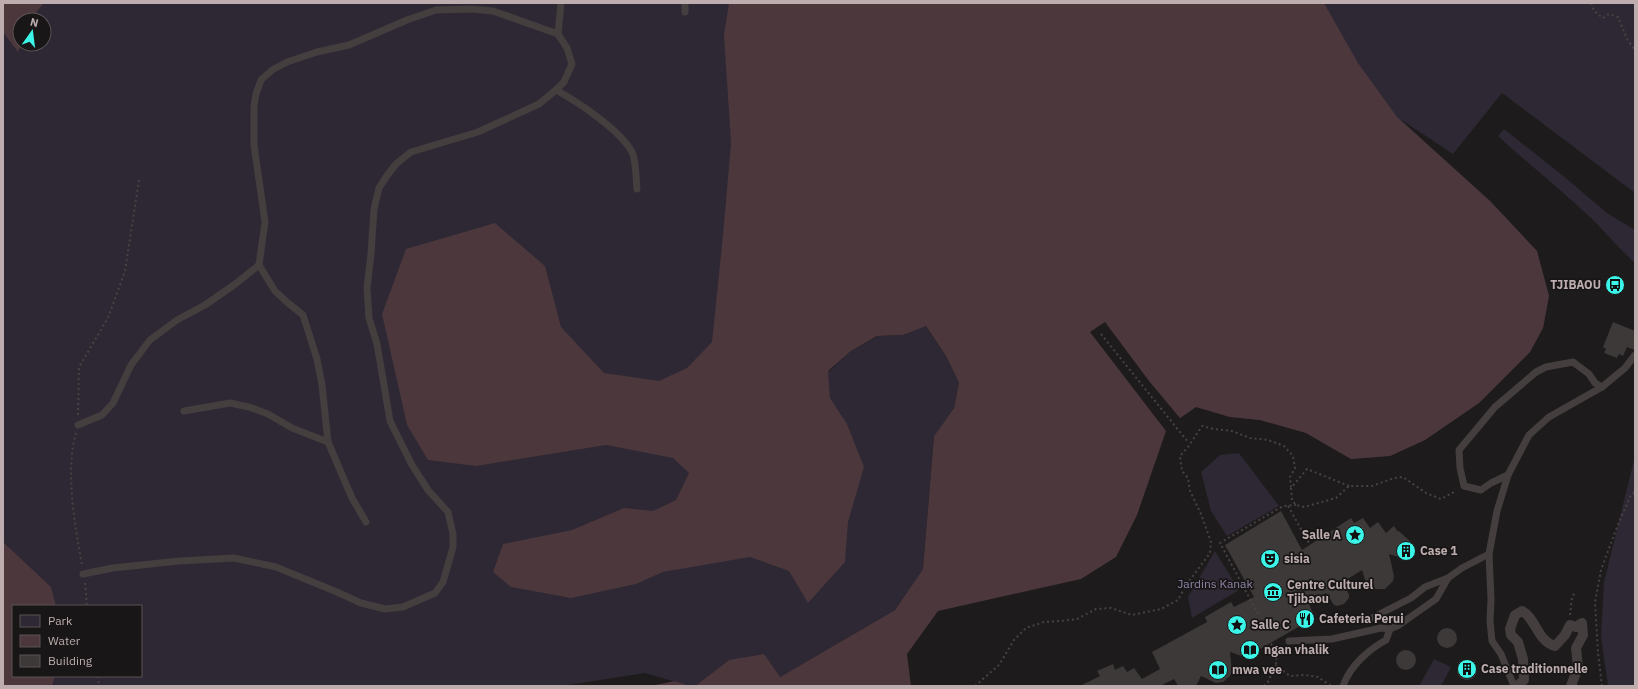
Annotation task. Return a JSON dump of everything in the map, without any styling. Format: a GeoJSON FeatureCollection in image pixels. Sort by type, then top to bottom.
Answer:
{"type":"FeatureCollection","features":[{"type":"Feature","properties":{"kind":"street"},"geometry":{"type":"LineString","coordinates":[[1515,686],[1524,680],[1524,666],[1518,642],[1511,634],[1510,629],[1514,615],[1522,611],[1525,612],[1542,637],[1555,646],[1565,635],[1570,625],[1576,627],[1582,623],[1583,635],[1576,648],[1578,667],[1571,686]]}},
{"type":"Feature","properties":{"kind":"lane"},"geometry":{"type":"LineString","coordinates":[[558,34],[561,3]]}},
{"type":"Feature","properties":{"kind":"lane"},"geometry":{"type":"LineString","coordinates":[[685,3],[685,12]]}},
{"type":"Feature","properties":{"kind":"lane"},"geometry":{"type":"LineString","coordinates":[[83,574],[113,568],[179,561],[234,558],[276,567],[360,603],[385,609],[403,607],[435,593],[443,582],[453,547],[453,534],[448,512],[428,490],[412,465],[390,420],[377,344],[369,318],[367,288],[372,254],[374,209],[379,188],[386,176],[396,164],[411,152],[478,132],[539,104],[564,82],[572,64],[567,48],[558,34],[494,11],[472,9],[436,10],[400,22],[349,45],[317,52],[287,62],[272,70],[261,80],[256,94],[254,106],[254,145],[265,222],[259,265],[275,290],[303,315],[317,359],[322,385],[328,442],[352,498],[366,522]]}},
{"type":"Feature","properties":{"kind":"lane"},"geometry":{"type":"LineString","coordinates":[[556,90],[575,101],[618,135],[632,153],[637,189]]}},
{"type":"Feature","properties":{"kind":"lane"},"geometry":{"type":"LineString","coordinates":[[78,425],[102,415],[113,403],[131,365],[150,340],[177,320],[205,306],[259,265]]}},
{"type":"Feature","properties":{"kind":"lane"},"geometry":{"type":"LineString","coordinates":[[1515,686],[1500,654],[1492,641],[1490,621],[1491,599],[1489,554],[1497,511],[1508,475],[1529,435],[1549,417],[1602,387],[1625,368],[1635,354]]}},
{"type":"Feature","properties":{"kind":"lane"},"geometry":{"type":"LineString","coordinates":[[1508,475],[1491,483],[1481,490],[1464,486],[1460,468],[1459,450],[1495,407],[1536,372],[1546,367],[1573,362],[1589,374],[1594,383],[1602,387]]}},
{"type":"Feature","properties":{"kind":"lane"},"geometry":{"type":"LineString","coordinates":[[184,411],[230,403],[249,407],[268,414],[292,428],[328,442]]}},
{"type":"Feature","properties":{"kind":"lane"},"geometry":{"type":"LineString","coordinates":[[1368,620],[1411,598],[1425,587],[1448,578],[1462,568],[1489,554]]}},
{"type":"Feature","properties":{"kind":"lane"},"geometry":{"type":"LineString","coordinates":[[1289,641],[1332,639],[1381,628],[1390,629],[1399,625],[1436,599],[1448,578]]}},
{"type":"Feature","properties":{"kind":"lane"},"geometry":{"type":"LineString","coordinates":[[1343,686],[1345,680],[1359,660],[1375,646],[1386,640],[1390,629]]}},
{"type":"Feature","properties":{"kind":"path"},"geometry":{"type":"LineString","coordinates":[[1591,3],[1594,11],[1603,18],[1609,14],[1618,17],[1627,39],[1635,50]]}},
{"type":"Feature","properties":{"kind":"path"},"geometry":{"type":"LineString","coordinates":[[87,605],[74,506],[71,465],[73,441],[78,425],[79,367],[108,318],[125,271],[140,180]]}},
{"type":"Feature","properties":{"kind":"path"},"geometry":{"type":"LineString","coordinates":[[1101,334],[1188,442]]}},
{"type":"Feature","properties":{"kind":"path"},"geometry":{"type":"LineString","coordinates":[[975,686],[999,665],[1014,640],[1026,628],[1044,622],[1077,619],[1096,609],[1111,608],[1132,616],[1161,610],[1178,600],[1187,584],[1210,553],[1211,542],[1208,531],[1190,491],[1188,478],[1182,472],[1180,456],[1188,448],[1202,426],[1232,432],[1250,438],[1268,440],[1284,446],[1293,456],[1295,468],[1290,477],[1292,500],[1296,506]]}},
{"type":"Feature","properties":{"kind":"path"},"geometry":{"type":"LineString","coordinates":[[1291,488],[1308,469],[1349,486],[1372,486],[1394,478],[1403,477],[1426,493],[1441,499],[1464,486]]}},
{"type":"Feature","properties":{"kind":"path"},"geometry":{"type":"LineString","coordinates":[[1258,614],[1220,543],[1283,506],[1304,507],[1336,498],[1349,486]]}},
{"type":"Feature","properties":{"kind":"path"},"geometry":{"type":"LineString","coordinates":[[1602,686],[1598,653],[1595,602],[1601,570],[1606,556],[1628,501],[1631,495],[1635,492]]}},
{"type":"Feature","properties":{"kind":"path"},"geometry":{"type":"LineString","coordinates":[[1288,506],[1310,545]]}},
{"type":"Feature","properties":{"kind":"path"},"geometry":{"type":"LineString","coordinates":[[1570,625],[1570,605],[1572,597],[1575,593]]}},
{"type":"Feature","properties":{"kind":"path"},"geometry":{"type":"LineString","coordinates":[[1264,686],[1268,682],[1276,661],[1271,643]]}},
{"type":"Feature","properties":{"kind":"path"},"geometry":{"type":"LineString","coordinates":[[1275,665],[1290,676],[1305,675],[1318,677],[1331,686]]}},
{"type":"Feature","properties":{"kind":"green space"},"geometry":{"type":"Polygon","coordinates":[[[3,3],[750,3],[829,371],[851,351],[878,336],[903,335],[925,325],[946,356],[959,383],[954,408],[934,436],[923,569],[895,610],[780,677],[729,660],[695,686],[689,686],[645,673],[562,686],[3,686],[3,3]]]}},
{"type":"Feature","properties":{"kind":"green space"},"geometry":{"type":"Polygon","coordinates":[[[1290,3],[1635,3],[1635,193],[1502,93],[1453,154],[1400,119],[1490,201],[1537,251],[1549,296],[1543,328],[1530,352],[1479,403],[1425,440],[1390,456],[1351,459],[1306,433],[1260,420],[1230,417],[1196,407],[1180,418],[1149,381],[1184,396],[1290,3]]]}},
{"type":"Feature","properties":{"kind":"green space"},"geometry":{"type":"Polygon","coordinates":[[[1504,129],[1607,213],[1635,230],[1635,263],[1594,221],[1498,136],[1504,129]]]}},
{"type":"Feature","properties":{"kind":"green space"},"geometry":{"type":"Polygon","coordinates":[[[1239,453],[1279,506],[1227,536],[1211,511],[1201,472],[1220,455],[1239,453]]]}},
{"type":"Feature","properties":{"kind":"green space"},"geometry":{"type":"Polygon","coordinates":[[[1635,456],[1635,686],[1608,686],[1601,637],[1604,582],[1635,456]]]}},
{"type":"Feature","properties":{"kind":"green space","name":"Jardins Kanak"},"geometry":{"type":"Polygon","coordinates":[[[1215,551],[1239,590],[1192,618],[1188,597],[1215,551]]]}},
{"type":"Feature","properties":{"kind":"green space"},"geometry":{"type":"Polygon","coordinates":[[[1434,659],[1451,667],[1441,686],[1419,686],[1434,659]]]}},
{"type":"Feature","properties":{"kind":"water"},"geometry":{"type":"Polygon","coordinates":[[[3,3],[44,3],[37,12],[12,12],[12,44],[3,32],[3,3]]]}},
{"type":"Feature","properties":{"kind":"water"},"geometry":{"type":"Polygon","coordinates":[[[729,3],[1324,3],[1358,63],[1397,117],[1490,201],[1537,251],[1549,296],[1543,328],[1530,352],[1479,403],[1425,440],[1390,456],[1351,459],[1306,433],[1260,420],[1230,417],[1196,407],[1180,418],[1149,381],[1105,322],[1090,332],[1166,431],[1137,515],[1116,557],[1081,579],[938,611],[907,654],[911,686],[695,686],[729,660],[764,654],[780,677],[895,610],[923,569],[934,436],[954,408],[959,383],[946,356],[926,326],[903,335],[877,336],[851,351],[828,371],[830,398],[847,424],[864,467],[848,522],[845,562],[808,603],[789,571],[750,557],[663,572],[636,584],[571,598],[511,587],[493,572],[503,544],[572,530],[624,508],[653,511],[676,500],[689,473],[673,458],[606,445],[476,466],[428,460],[407,425],[382,314],[406,249],[495,223],[545,266],[561,327],[604,373],[659,381],[687,368],[712,342],[731,143],[724,35],[729,3]]]}},
{"type":"Feature","properties":{"kind":"water"},"geometry":{"type":"Polygon","coordinates":[[[3,542],[51,587],[56,605],[12,605],[12,677],[55,677],[52,686],[3,686],[3,542]]]}},
{"type":"Feature","properties":{"kind":"water"},"geometry":{"type":"Polygon","coordinates":[[[675,681],[689,686],[650,686],[675,681]]]}},
{"type":"Feature","properties":{"kind":"building"},"geometry":{"type":"Polygon","coordinates":[[[1613,322],[1635,331],[1635,350],[1627,347],[1623,356],[1619,354],[1617,358],[1604,353],[1606,349],[1603,347],[1613,322]]]}},
{"type":"Feature","properties":{"kind":"building"},"geometry":{"type":"Polygon","coordinates":[[[1281,511],[1302,550],[1351,518],[1354,523],[1363,518],[1370,528],[1378,522],[1386,533],[1394,526],[1398,532],[1399,531],[1413,544],[1416,552],[1414,556],[1408,560],[1389,554],[1394,576],[1393,581],[1385,589],[1375,589],[1366,583],[1362,570],[1343,582],[1349,595],[1349,598],[1344,604],[1337,606],[1334,605],[1326,593],[1309,604],[1314,616],[1314,620],[1310,626],[1303,628],[1300,626],[1260,649],[1257,655],[1251,659],[1230,652],[1232,671],[1230,676],[1223,682],[1216,683],[1201,676],[1196,686],[1178,686],[1174,679],[1160,686],[1080,686],[1100,676],[1097,671],[1113,664],[1115,670],[1123,666],[1127,672],[1134,668],[1142,679],[1160,669],[1152,652],[1207,622],[1205,617],[1231,602],[1234,607],[1254,597],[1225,545],[1281,511]]]}},
{"type":"Feature","properties":{"kind":"building","name":"Case traditionnelle"},"geometry":{"type":"Polygon","coordinates":[[[1447,628],[1454,631],[1457,638],[1454,645],[1447,648],[1440,645],[1437,638],[1440,631],[1447,628]]]}},
{"type":"Feature","properties":{"kind":"building"},"geometry":{"type":"Polygon","coordinates":[[[1406,650],[1413,653],[1416,660],[1413,667],[1406,670],[1399,667],[1396,660],[1399,653],[1406,650]]]}},
{"type":"Feature","properties":{"kind":"building","name":"Case traditionnelle"},"geometry":{"type":"Polygon","coordinates":[[[1467,660],[1474,663],[1477,670],[1474,677],[1467,680],[1460,677],[1457,670],[1460,663],[1467,660]]]}},
{"type":"Feature","properties":{"kind":"place","name":"TJIBAOU"},"geometry":{"type":"Point","coordinates":[1615,285]}},
{"type":"Feature","properties":{"kind":"place","name":"Salle A"},"geometry":{"type":"Point","coordinates":[1355,535]}},
{"type":"Feature","properties":{"kind":"place","name":"Case 1"},"geometry":{"type":"Point","coordinates":[1406,551]}},
{"type":"Feature","properties":{"kind":"place","name":"sisia"},"geometry":{"type":"Point","coordinates":[1270,559]}},
{"type":"Feature","properties":{"kind":"place","name":"Centre Culturel Tjibaou"},"geometry":{"type":"Point","coordinates":[1273,592]}},
{"type":"Feature","properties":{"kind":"place","name":"Cafeteria Perui"},"geometry":{"type":"Point","coordinates":[1305,619]}},
{"type":"Feature","properties":{"kind":"place","name":"Salle C"},"geometry":{"type":"Point","coordinates":[1237,625]}},
{"type":"Feature","properties":{"kind":"place","name":"ngan vhalik"},"geometry":{"type":"Point","coordinates":[1250,650]}},
{"type":"Feature","properties":{"kind":"place","name":"Case traditionnelle"},"geometry":{"type":"Point","coordinates":[1467,669]}},
{"type":"Feature","properties":{"kind":"place","name":"mwa vee"},"geometry":{"type":"Point","coordinates":[1218,670]}}]}
